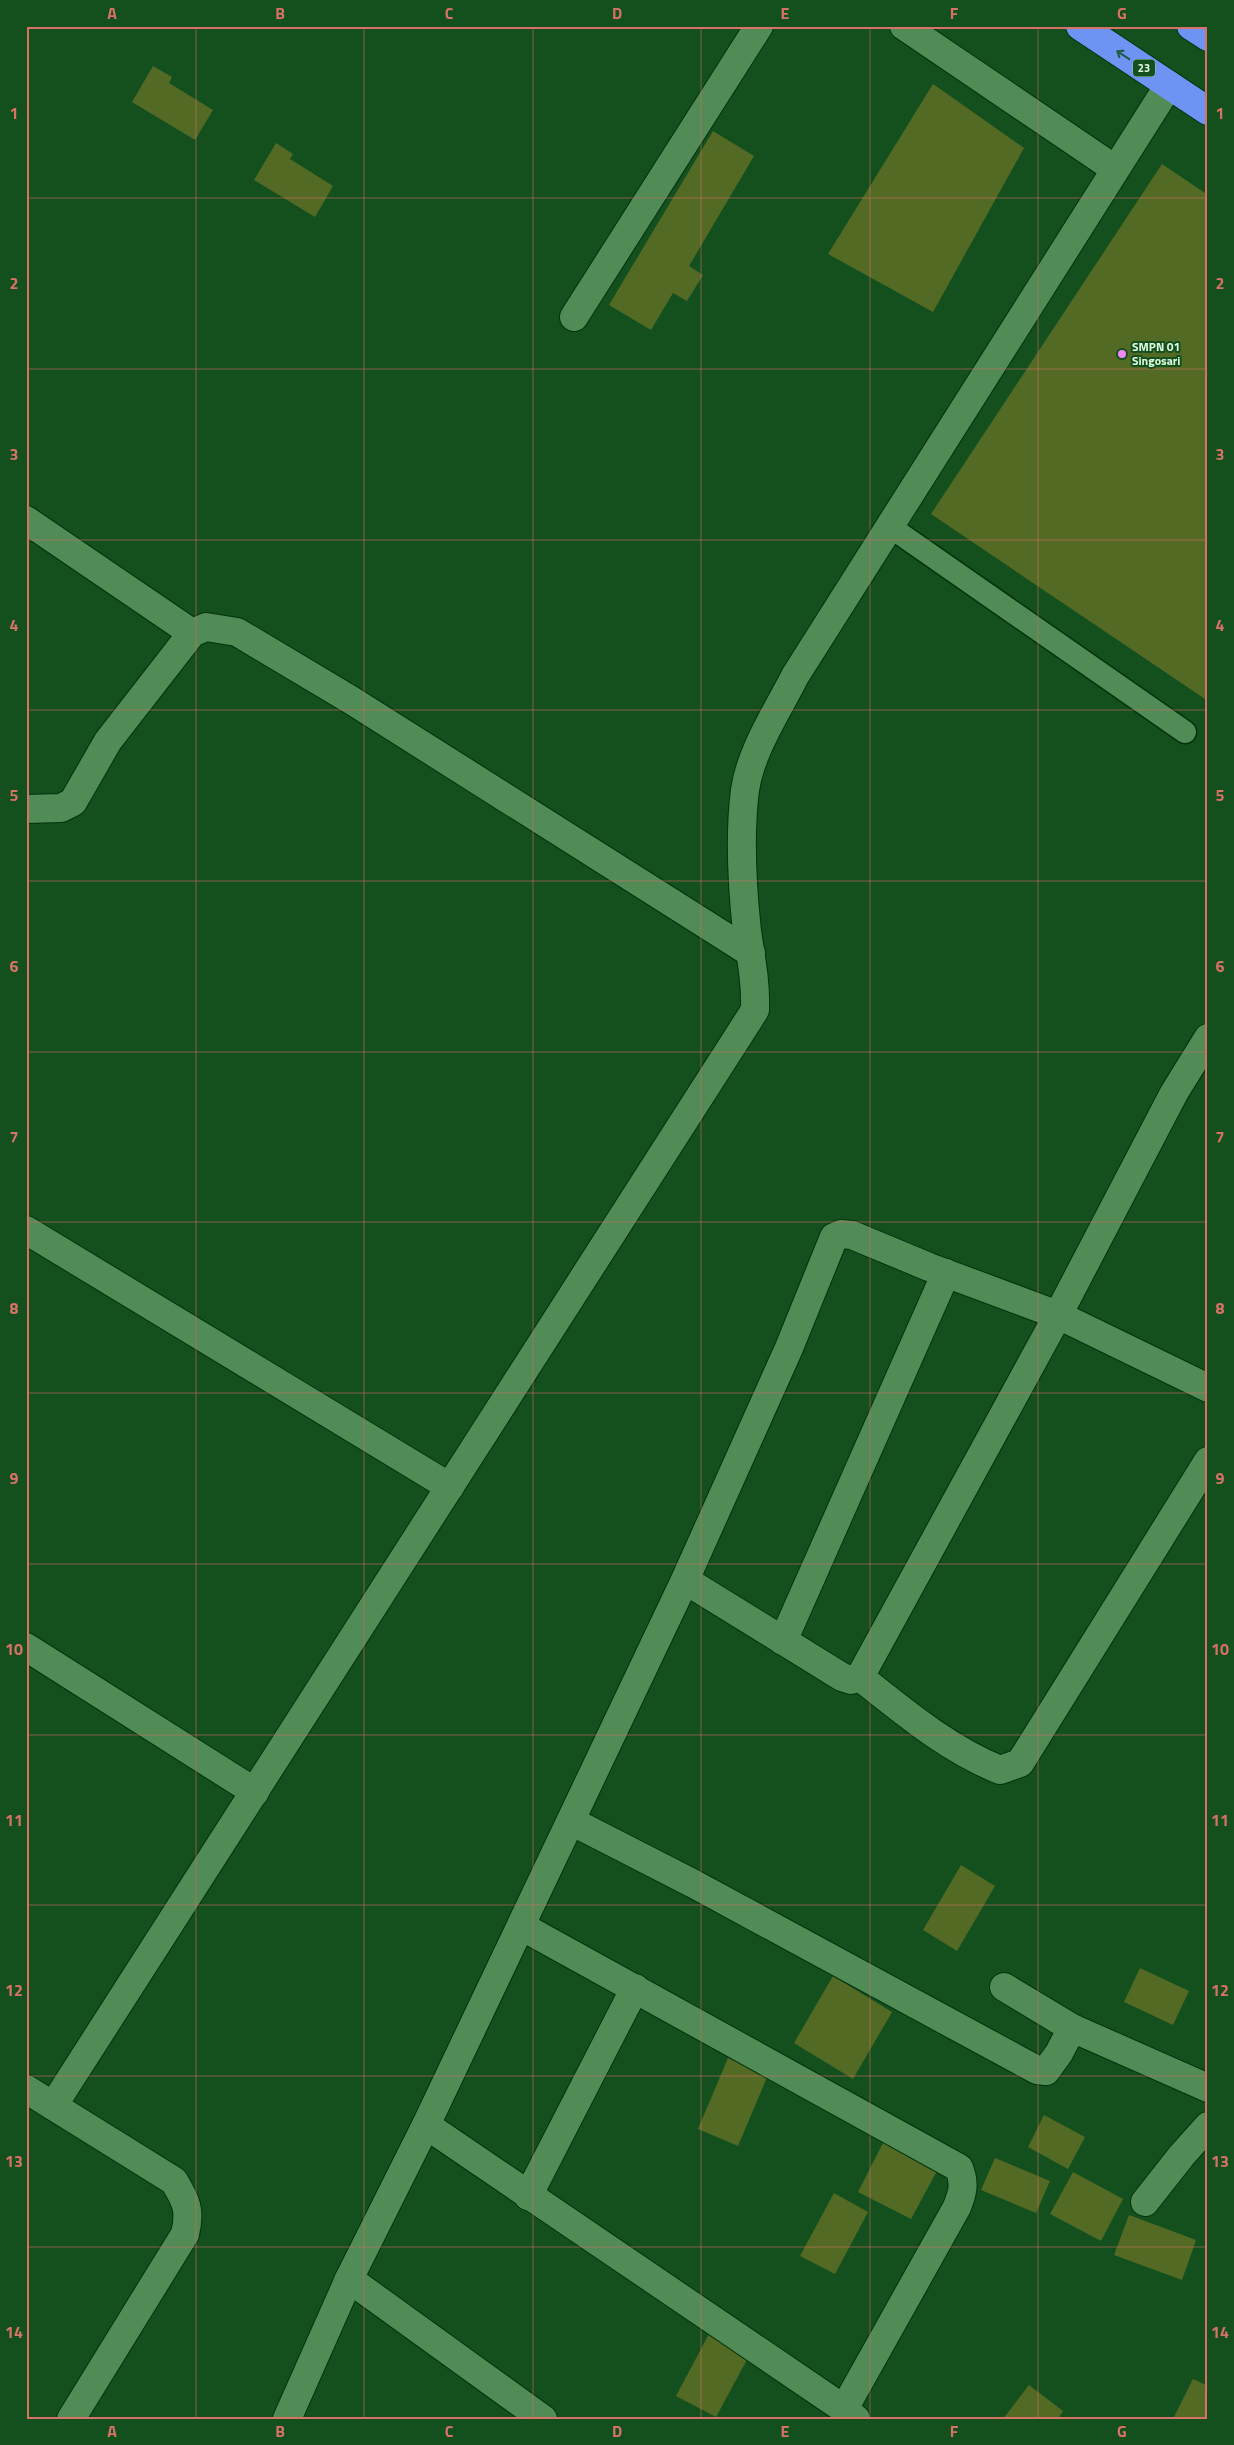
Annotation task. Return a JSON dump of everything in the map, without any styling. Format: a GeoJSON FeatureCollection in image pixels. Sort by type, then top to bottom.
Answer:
{"type":"FeatureCollection","features":[{"type":"Feature","properties":{"kind":"highway","name":"23"},"geometry":{"type":"LineString","coordinates":[[1080,26],[1208,111]]}},
{"type":"Feature","properties":{"kind":"highway"},"geometry":{"type":"LineString","coordinates":[[1191,26],[1208,37]]}},
{"type":"Feature","properties":{"kind":"street"},"geometry":{"type":"LineString","coordinates":[[574,317],[759,26]]}},
{"type":"Feature","properties":{"kind":"street"},"geometry":{"type":"LineString","coordinates":[[904,26],[1115,169]]}},
{"type":"Feature","properties":{"kind":"street"},"geometry":{"type":"LineString","coordinates":[[53,2106],[755,1010],[756,984],[741,855],[745,790],[753,760],[795,676],[1169,84]]}},
{"type":"Feature","properties":{"kind":"street"},"geometry":{"type":"LineString","coordinates":[[26,520],[192,632]]}},
{"type":"Feature","properties":{"kind":"street"},"geometry":{"type":"LineString","coordinates":[[26,809],[61,808],[73,802],[108,742],[192,632],[206,627],[237,632],[351,700],[751,953]]}},
{"type":"Feature","properties":{"kind":"street"},"geometry":{"type":"LineString","coordinates":[[685,1580],[842,1678],[851,1680],[860,1677],[1058,1315],[1174,1093],[1208,1038]]}},
{"type":"Feature","properties":{"kind":"street"},"geometry":{"type":"LineString","coordinates":[[26,1230],[450,1487]]}},
{"type":"Feature","properties":{"kind":"street"},"geometry":{"type":"LineString","coordinates":[[287,2419],[349,2279],[426,2126],[685,1580],[789,1348],[834,1238],[841,1234],[852,1235],[1058,1315],[1208,1388]]}},
{"type":"Feature","properties":{"kind":"street"},"geometry":{"type":"LineString","coordinates":[[783,1641],[946,1273]]}},
{"type":"Feature","properties":{"kind":"street"},"geometry":{"type":"LineString","coordinates":[[860,1677],[920,1724],[984,1764],[1000,1770],[1020,1763],[1208,1461]]}},
{"type":"Feature","properties":{"kind":"street"},"geometry":{"type":"LineString","coordinates":[[26,1647],[255,1792]]}},
{"type":"Feature","properties":{"kind":"street"},"geometry":{"type":"LineString","coordinates":[[571,1821],[694,1884],[1037,2070],[1046,2070],[1053,2062],[1072,2028]]}},
{"type":"Feature","properties":{"kind":"street"},"geometry":{"type":"LineString","coordinates":[[426,2126],[850,2414],[957,2207],[963,2193],[964,2179],[959,2168],[521,1926]]}},
{"type":"Feature","properties":{"kind":"street"},"geometry":{"type":"LineString","coordinates":[[1004,1987],[1072,2028],[1208,2088]]}},
{"type":"Feature","properties":{"kind":"street"},"geometry":{"type":"LineString","coordinates":[[528,2196],[635,1988]]}},
{"type":"Feature","properties":{"kind":"street"},"geometry":{"type":"LineString","coordinates":[[26,2089],[174,2181],[185,2200],[189,2217],[185,2234],[70,2419]]}},
{"type":"Feature","properties":{"kind":"street"},"geometry":{"type":"LineString","coordinates":[[1145,2202],[1182,2155],[1208,2126]]}},
{"type":"Feature","properties":{"kind":"street"},"geometry":{"type":"LineString","coordinates":[[349,2279],[543,2419]]}},
{"type":"Feature","properties":{"kind":"lane"},"geometry":{"type":"LineString","coordinates":[[889,526],[1185,732]]}},
{"type":"Feature","properties":{"kind":"building"},"geometry":{"type":"Polygon","coordinates":[[[153,66],[172,77],[169,83],[213,110],[195,140],[132,102],[153,66]]]}},
{"type":"Feature","properties":{"kind":"building"},"geometry":{"type":"Polygon","coordinates":[[[933,84],[1024,148],[933,312],[828,254],[933,84]]]}},
{"type":"Feature","properties":{"kind":"building"},"geometry":{"type":"Polygon","coordinates":[[[713,131],[754,156],[689,266],[703,275],[687,301],[673,293],[651,330],[609,305],[713,131]]]}},
{"type":"Feature","properties":{"kind":"building"},"geometry":{"type":"Polygon","coordinates":[[[276,143],[293,154],[290,159],[333,186],[315,217],[254,180],[276,143]]]}},
{"type":"Feature","properties":{"kind":"building","name":"SMPN 01 Singosari"},"geometry":{"type":"Polygon","coordinates":[[[1162,164],[1208,195],[1208,701],[931,514],[1162,164]]]}},
{"type":"Feature","properties":{"kind":"building"},"geometry":{"type":"Polygon","coordinates":[[[961,1865],[995,1886],[957,1951],[923,1930],[961,1865]]]}},
{"type":"Feature","properties":{"kind":"building"},"geometry":{"type":"Polygon","coordinates":[[[1140,1968],[1189,1991],[1173,2025],[1124,2002],[1140,1968]]]}},
{"type":"Feature","properties":{"kind":"building"},"geometry":{"type":"Polygon","coordinates":[[[833,1976],[892,2012],[853,2079],[794,2043],[833,1976]]]}},
{"type":"Feature","properties":{"kind":"building"},"geometry":{"type":"Polygon","coordinates":[[[728,2058],[768,2075],[738,2146],[698,2129],[728,2058]]]}},
{"type":"Feature","properties":{"kind":"building"},"geometry":{"type":"Polygon","coordinates":[[[1044,2115],[1085,2137],[1068,2169],[1028,2147],[1044,2115]]]}},
{"type":"Feature","properties":{"kind":"building"},"geometry":{"type":"Polygon","coordinates":[[[884,2141],[938,2169],[911,2219],[858,2192],[884,2141]]]}},
{"type":"Feature","properties":{"kind":"building"},"geometry":{"type":"Polygon","coordinates":[[[995,2158],[1050,2181],[1036,2213],[981,2190],[995,2158]]]}},
{"type":"Feature","properties":{"kind":"building"},"geometry":{"type":"Polygon","coordinates":[[[1073,2172],[1123,2199],[1101,2241],[1050,2214],[1073,2172]]]}},
{"type":"Feature","properties":{"kind":"building"},"geometry":{"type":"Polygon","coordinates":[[[834,2193],[868,2212],[835,2274],[800,2256],[834,2193]]]}},
{"type":"Feature","properties":{"kind":"building"},"geometry":{"type":"Polygon","coordinates":[[[1129,2215],[1196,2240],[1182,2280],[1114,2255],[1129,2215]]]}},
{"type":"Feature","properties":{"kind":"building"},"geometry":{"type":"Polygon","coordinates":[[[709,2334],[749,2356],[716,2417],[676,2396],[709,2334]]]}},
{"type":"Feature","properties":{"kind":"building"},"geometry":{"type":"Polygon","coordinates":[[[1193,2379],[1208,2386],[1208,2415],[1206,2419],[1173,2419],[1193,2379]]]}},
{"type":"Feature","properties":{"kind":"building"},"geometry":{"type":"Polygon","coordinates":[[[1029,2385],[1063,2411],[1058,2419],[1003,2419],[1029,2385]]]}},
{"type":"Feature","properties":{"kind":"place","name":"SMPN 01 Singosari"},"geometry":{"type":"Point","coordinates":[1122,354]}}]}
